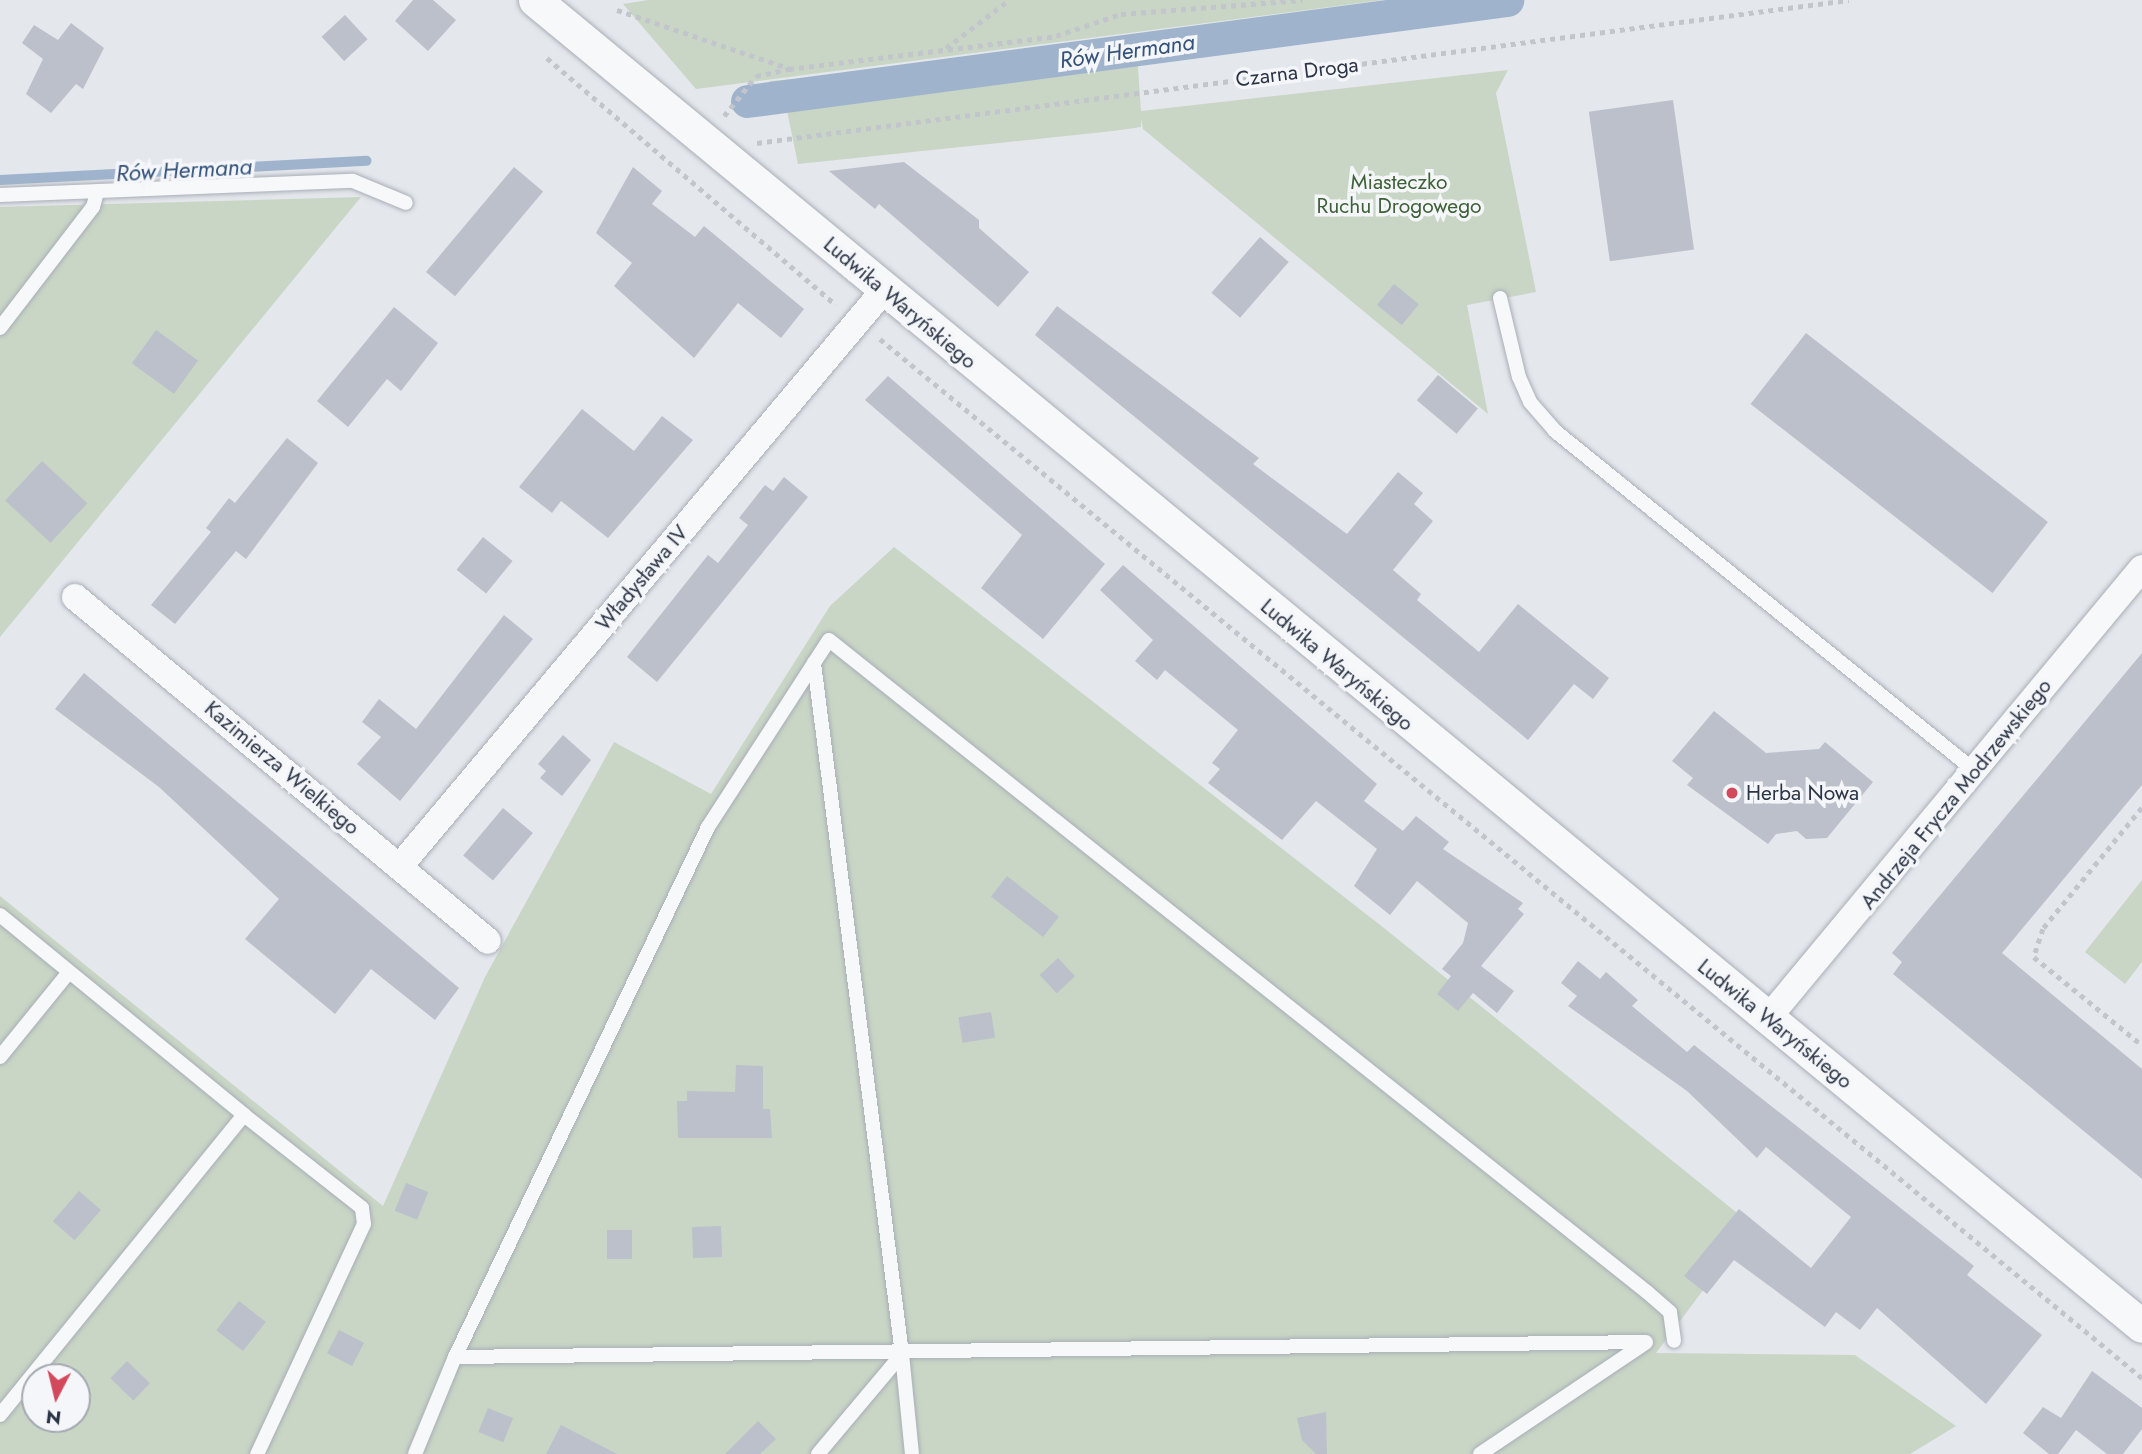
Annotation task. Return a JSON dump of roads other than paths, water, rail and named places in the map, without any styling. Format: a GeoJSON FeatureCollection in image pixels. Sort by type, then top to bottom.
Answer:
{"type":"FeatureCollection","features":[{"type":"Feature","properties":{"kind":"street","name":"Ludwika Waryńskiego"},"geometry":{"type":"LineString","coordinates":[[535,0],[2142,1326]]}},
{"type":"Feature","properties":{"kind":"street","name":"Władysława IV"},"geometry":{"type":"LineString","coordinates":[[400,866],[884,290]]}},
{"type":"Feature","properties":{"kind":"street","name":"Andrzeja Frycza Modrzewskiego"},"geometry":{"type":"LineString","coordinates":[[1768,1018],[2142,568]]}},
{"type":"Feature","properties":{"kind":"street","name":"Kazimierza Wielkiego"},"geometry":{"type":"LineString","coordinates":[[75,597],[488,941]]}},
{"type":"Feature","properties":{"kind":"lane"},"geometry":{"type":"LineString","coordinates":[[0,195],[353,181],[406,203]]}},
{"type":"Feature","properties":{"kind":"lane"},"geometry":{"type":"LineString","coordinates":[[0,328],[93,207],[97,191]]}},
{"type":"Feature","properties":{"kind":"lane"},"geometry":{"type":"LineString","coordinates":[[1500,298],[1519,377],[1530,402],[1555,431],[1975,771]]}},
{"type":"Feature","properties":{"kind":"lane"},"geometry":{"type":"LineString","coordinates":[[415,1454],[455,1357],[708,827],[829,640],[1647,1292],[1670,1312],[1674,1341]]}},
{"type":"Feature","properties":{"kind":"lane"},"geometry":{"type":"LineString","coordinates":[[814,663],[902,1354],[912,1454]]}},
{"type":"Feature","properties":{"kind":"lane"},"geometry":{"type":"LineString","coordinates":[[0,915],[362,1208],[364,1224],[257,1454]]}},
{"type":"Feature","properties":{"kind":"lane"},"geometry":{"type":"LineString","coordinates":[[0,1057],[69,972]]}},
{"type":"Feature","properties":{"kind":"lane"},"geometry":{"type":"LineString","coordinates":[[0,1415],[244,1115]]}},
{"type":"Feature","properties":{"kind":"lane"},"geometry":{"type":"LineString","coordinates":[[455,1357],[902,1354],[1646,1342],[1480,1454]]}},
{"type":"Feature","properties":{"kind":"lane"},"geometry":{"type":"LineString","coordinates":[[818,1454],[902,1354]]}},
{"type":"Feature","properties":{"kind":"waterway","name":"Rów Hermana"},"geometry":{"type":"LineString","coordinates":[[747,101],[1507,0]]}},
{"type":"Feature","properties":{"kind":"waterway","name":"Rów Hermana"},"geometry":{"type":"LineString","coordinates":[[0,180],[367,161]]}},
{"type":"Feature","properties":{"kind":"place","name":"Herba Nowa"},"geometry":{"type":"Point","coordinates":[1732,793]}},
{"type":"Feature","properties":{"kind":"park label","name":"Miasteczko Ruchu Drogowego"},"geometry":{"type":"Point","coordinates":[1399,194]}}]}
